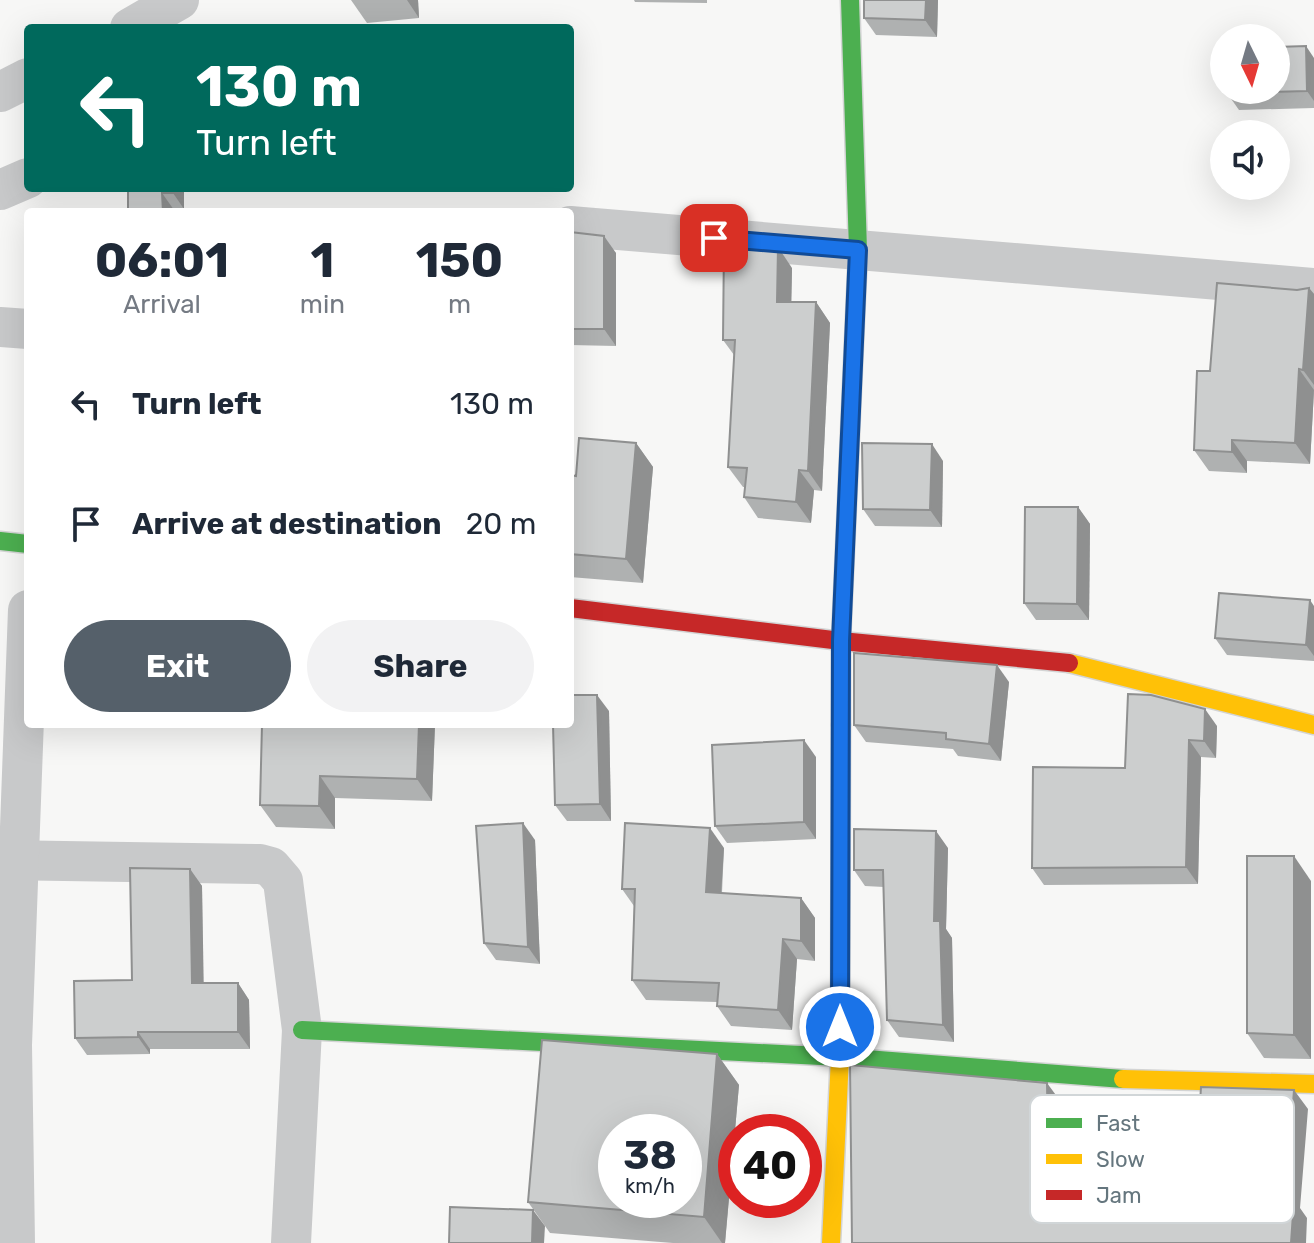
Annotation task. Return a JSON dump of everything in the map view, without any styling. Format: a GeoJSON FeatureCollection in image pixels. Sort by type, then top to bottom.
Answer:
{"type":"FeatureCollection","features":[{"type":"Feature","properties":{"kind":"street"},"geometry":{"type":"LineString","coordinates":[[137,24],[179,0]]}},
{"type":"Feature","properties":{"kind":"street"},"geometry":{"type":"LineString","coordinates":[[832,1243],[840,1057],[841,641],[858,250],[850,0]]}},
{"type":"Feature","properties":{"kind":"street"},"geometry":{"type":"LineString","coordinates":[[0,92],[24,80]]}},
{"type":"Feature","properties":{"kind":"street"},"geometry":{"type":"LineString","coordinates":[[0,190],[24,180]]}},
{"type":"Feature","properties":{"kind":"street"},"geometry":{"type":"LineString","coordinates":[[574,226],[1314,288]]}},
{"type":"Feature","properties":{"kind":"street"},"geometry":{"type":"LineString","coordinates":[[0,327],[24,329]]}},
{"type":"Feature","properties":{"kind":"street"},"geometry":{"type":"LineString","coordinates":[[0,541],[24,544]]}},
{"type":"Feature","properties":{"kind":"street"},"geometry":{"type":"LineString","coordinates":[[574,608],[841,641],[1072,663],[1314,725]]}},
{"type":"Feature","properties":{"kind":"street"},"geometry":{"type":"LineString","coordinates":[[10,1228],[6,1045],[9,860],[24,663]]}},
{"type":"Feature","properties":{"kind":"street"},"geometry":{"type":"LineString","coordinates":[[9,860],[260,864],[271,867],[283,881],[302,1030],[291,1243]]}},
{"type":"Feature","properties":{"kind":"street"},"geometry":{"type":"LineString","coordinates":[[302,1030],[840,1057],[1076,1078],[1314,1084]]}},
{"type":"Feature","properties":{"kind":"building"},"geometry":{"type":"Polygon","coordinates":[[[864,0],[926,0],[925,20],[864,18],[864,0]]]}},
{"type":"Feature","properties":{"kind":"building"},"geometry":{"type":"Polygon","coordinates":[[[1306,46],[1307,91],[1290,91],[1290,47],[1306,46]]]}},
{"type":"Feature","properties":{"kind":"building"},"geometry":{"type":"Polygon","coordinates":[[[128,192],[173,192],[162,193],[163,208],[128,208],[128,192]]]}},
{"type":"Feature","properties":{"kind":"building"},"geometry":{"type":"Polygon","coordinates":[[[574,232],[604,236],[604,329],[574,329],[574,232]]]}},
{"type":"Feature","properties":{"kind":"building"},"geometry":{"type":"Polygon","coordinates":[[[724,243],[778,247],[777,302],[816,302],[808,471],[799,470],[796,502],[744,497],[747,468],[728,467],[735,340],[723,340],[724,243]]]}},
{"type":"Feature","properties":{"kind":"building"},"geometry":{"type":"Polygon","coordinates":[[[1217,283],[1297,290],[1309,288],[1303,370],[1299,369],[1295,443],[1232,440],[1232,452],[1194,450],[1197,371],[1210,371],[1217,283]]]}},
{"type":"Feature","properties":{"kind":"building"},"geometry":{"type":"Polygon","coordinates":[[[579,438],[636,443],[626,559],[574,554],[579,438]]]}},
{"type":"Feature","properties":{"kind":"building"},"geometry":{"type":"Polygon","coordinates":[[[862,443],[932,444],[930,510],[863,509],[862,443]]]}},
{"type":"Feature","properties":{"kind":"building"},"geometry":{"type":"Polygon","coordinates":[[[1025,507],[1078,507],[1077,604],[1024,603],[1025,507]]]}},
{"type":"Feature","properties":{"kind":"building"},"geometry":{"type":"Polygon","coordinates":[[[1219,593],[1310,600],[1306,645],[1215,638],[1219,593]]]}},
{"type":"Feature","properties":{"kind":"building"},"geometry":{"type":"Polygon","coordinates":[[[854,653],[997,665],[989,744],[946,739],[946,733],[854,725],[854,653]]]}},
{"type":"Feature","properties":{"kind":"building"},"geometry":{"type":"Polygon","coordinates":[[[1128,694],[1151,695],[1205,709],[1204,741],[1189,740],[1186,867],[1032,868],[1033,767],[1125,768],[1128,694]]]}},
{"type":"Feature","properties":{"kind":"building"},"geometry":{"type":"Polygon","coordinates":[[[574,695],[597,695],[600,804],[555,805],[553,728],[574,728],[574,695]]]}},
{"type":"Feature","properties":{"kind":"building"},"geometry":{"type":"Polygon","coordinates":[[[262,728],[419,728],[417,779],[320,776],[319,806],[260,805],[262,728]]]}},
{"type":"Feature","properties":{"kind":"building"},"geometry":{"type":"Polygon","coordinates":[[[804,740],[804,822],[715,826],[712,745],[804,740]]]}},
{"type":"Feature","properties":{"kind":"building"},"geometry":{"type":"Polygon","coordinates":[[[523,823],[528,947],[484,943],[476,826],[523,823]]]}},
{"type":"Feature","properties":{"kind":"building"},"geometry":{"type":"Polygon","coordinates":[[[625,823],[710,828],[706,892],[801,898],[801,941],[783,939],[778,1010],[717,1006],[719,983],[632,980],[635,889],[622,889],[625,823]]]}},
{"type":"Feature","properties":{"kind":"building"},"geometry":{"type":"Polygon","coordinates":[[[854,829],[936,831],[934,921],[940,921],[943,1025],[887,1020],[883,870],[854,870],[854,829]]]}},
{"type":"Feature","properties":{"kind":"building"},"geometry":{"type":"Polygon","coordinates":[[[1247,856],[1294,856],[1294,1035],[1247,1033],[1247,856]]]}},
{"type":"Feature","properties":{"kind":"building"},"geometry":{"type":"Polygon","coordinates":[[[130,868],[190,869],[192,983],[238,983],[238,1032],[138,1032],[138,1037],[75,1038],[74,981],[132,980],[130,868]]]}},
{"type":"Feature","properties":{"kind":"building"},"geometry":{"type":"Polygon","coordinates":[[[542,1040],[717,1054],[704,1217],[702,1114],[598,1114],[598,1208],[528,1202],[542,1040]]]}},
{"type":"Feature","properties":{"kind":"building"},"geometry":{"type":"Polygon","coordinates":[[[850,1065],[1047,1083],[1047,1095],[1030,1095],[1030,1223],[1292,1223],[1291,1243],[852,1243],[850,1065]]]}},
{"type":"Feature","properties":{"kind":"building"},"geometry":{"type":"Polygon","coordinates":[[[1201,1087],[1294,1090],[1294,1095],[1200,1095],[1201,1087]]]}},
{"type":"Feature","properties":{"kind":"building"},"geometry":{"type":"Polygon","coordinates":[[[450,1207],[533,1210],[532,1243],[449,1243],[450,1207]]]}},
{"type":"Feature","properties":{"kind":"traffic: fast"},"geometry":{"type":"LineString","coordinates":[[841,725],[841,641],[858,250],[850,0]]}},
{"type":"Feature","properties":{"kind":"traffic: fast"},"geometry":{"type":"LineString","coordinates":[[0,541],[24,544]]}},
{"type":"Feature","properties":{"kind":"traffic: fast"},"geometry":{"type":"LineString","coordinates":[[302,1030],[840,1057],[1123,1079]]}},
{"type":"Feature","properties":{"kind":"traffic: slow"},"geometry":{"type":"LineString","coordinates":[[1069,663],[1314,725]]}},
{"type":"Feature","properties":{"kind":"traffic: slow"},"geometry":{"type":"LineString","coordinates":[[831,1243],[840,1057],[841,725]]}},
{"type":"Feature","properties":{"kind":"traffic: slow"},"geometry":{"type":"LineString","coordinates":[[1123,1079],[1314,1084]]}},
{"type":"Feature","properties":{"kind":"traffic: jam"},"geometry":{"type":"LineString","coordinates":[[574,608],[841,641],[1069,663]]}},
{"type":"Feature","properties":{"kind":"route"},"geometry":{"type":"LineString","coordinates":[[714,238],[858,250],[841,641],[840,1027]]}}]}
